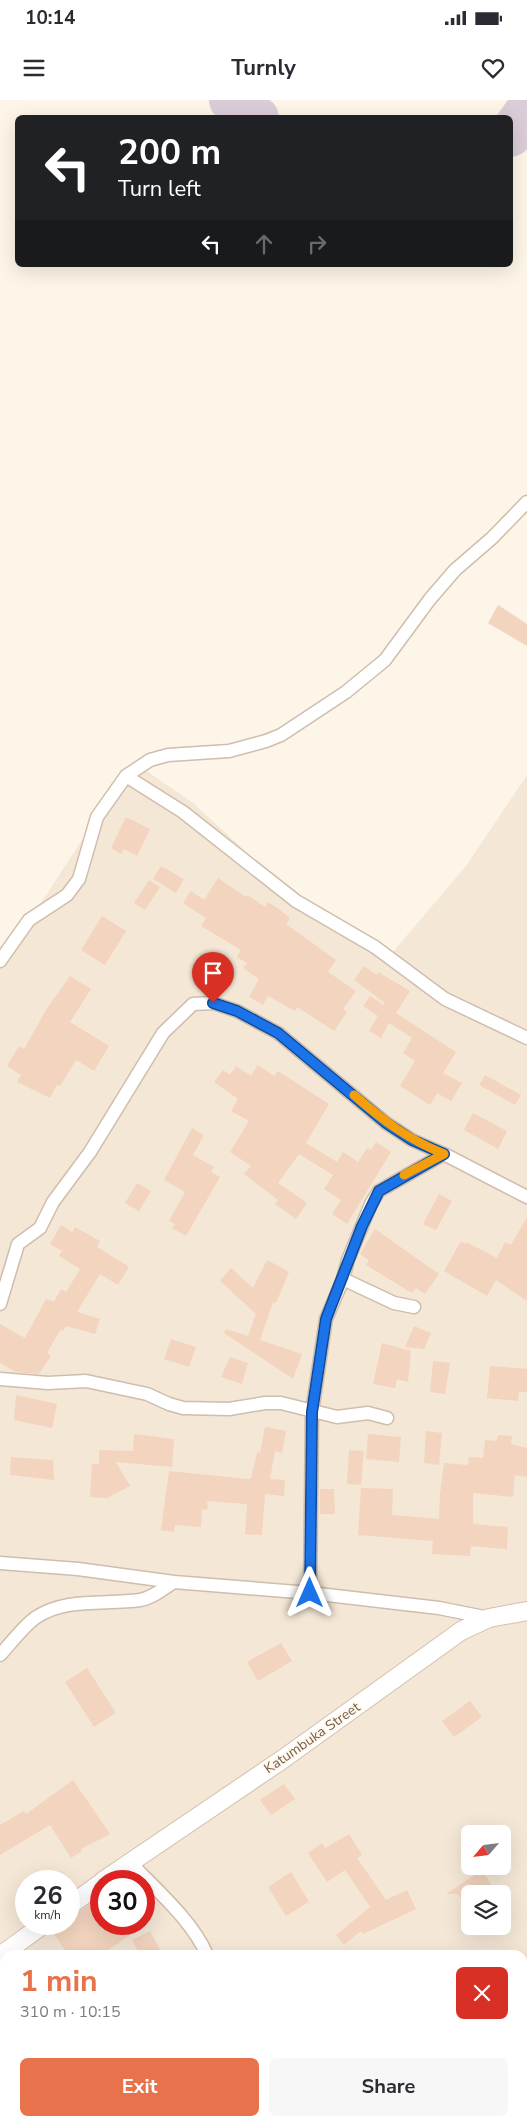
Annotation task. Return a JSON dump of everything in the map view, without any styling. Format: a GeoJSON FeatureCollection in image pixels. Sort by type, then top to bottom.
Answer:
{"type":"FeatureCollection","features":[{"type":"Feature","properties":{"kind":"main road","name":"Katumbuka Street"},"geometry":{"type":"LineString","coordinates":[[119,1870],[283,1759],[461,1631],[488,1618],[527,1611]]}},
{"type":"Feature","properties":{"kind":"main road"},"geometry":{"type":"LineString","coordinates":[[8,1950],[29,1935]]}},
{"type":"Feature","properties":{"kind":"street"},"geometry":{"type":"LineString","coordinates":[[0,961],[29,920],[42,909],[67,895],[79,879],[97,817],[126,776],[150,760],[168,755],[229,751],[266,741],[281,735],[346,692],[385,660],[430,599],[455,570],[492,538],[527,502]]}},
{"type":"Feature","properties":{"kind":"street"},"geometry":{"type":"LineString","coordinates":[[126,776],[183,812],[296,901],[375,947],[445,999],[527,1038]]}},
{"type":"Feature","properties":{"kind":"street"},"geometry":{"type":"LineString","coordinates":[[0,1304],[18,1244],[40,1228],[53,1202],[90,1152],[163,1033],[193,1004],[213,1003],[237,1011],[278,1033],[386,1123],[412,1140],[444,1154],[527,1197]]}},
{"type":"Feature","properties":{"kind":"street"},"geometry":{"type":"LineString","coordinates":[[310,1593],[312,1412],[326,1319],[362,1226],[379,1191],[444,1154]]}},
{"type":"Feature","properties":{"kind":"street"},"geometry":{"type":"LineString","coordinates":[[343,1279],[394,1303],[414,1307]]}},
{"type":"Feature","properties":{"kind":"street"},"geometry":{"type":"LineString","coordinates":[[0,1379],[48,1383],[86,1381],[146,1394],[183,1408],[229,1408],[265,1403],[281,1403],[337,1417],[368,1413],[387,1418]]}},
{"type":"Feature","properties":{"kind":"street"},"geometry":{"type":"LineString","coordinates":[[0,1563],[78,1569],[174,1582],[310,1593],[438,1608],[488,1618]]}},
{"type":"Feature","properties":{"kind":"street"},"geometry":{"type":"LineString","coordinates":[[0,1654],[35,1618],[54,1610],[73,1604],[140,1600],[156,1594],[174,1582]]}},
{"type":"Feature","properties":{"kind":"street"},"geometry":{"type":"LineString","coordinates":[[130,1862],[186,1921],[195,1933],[204,1950]]}},
{"type":"Feature","properties":{"kind":"shaded area"},"geometry":{"type":"Polygon","coordinates":[[[138,765],[193,803],[294,896],[386,960],[466,866],[527,775],[527,1950],[0,1950],[0,966],[80,843],[138,765]]]}},
{"type":"Feature","properties":{"kind":"building"},"geometry":{"type":"Polygon","coordinates":[[[498,605],[527,624],[527,646],[488,623],[498,605]]]}},
{"type":"Feature","properties":{"kind":"building"},"geometry":{"type":"Polygon","coordinates":[[[126,817],[150,829],[137,856],[124,849],[121,854],[111,848],[126,817]]]}},
{"type":"Feature","properties":{"kind":"building"},"geometry":{"type":"Polygon","coordinates":[[[161,866],[184,879],[176,893],[153,879],[161,866]]]}},
{"type":"Feature","properties":{"kind":"building"},"geometry":{"type":"Polygon","coordinates":[[[218,878],[265,907],[268,902],[280,910],[290,918],[286,924],[336,960],[328,972],[356,991],[343,1009],[347,1012],[334,1031],[297,1007],[295,1011],[268,996],[263,1005],[249,997],[259,979],[243,968],[247,963],[237,957],[241,950],[201,926],[206,918],[183,903],[191,891],[204,900],[218,878]]]}},
{"type":"Feature","properties":{"kind":"building"},"geometry":{"type":"Polygon","coordinates":[[[149,880],[160,887],[145,910],[134,903],[149,880]]]}},
{"type":"Feature","properties":{"kind":"building"},"geometry":{"type":"Polygon","coordinates":[[[102,916],[126,931],[105,965],[81,950],[102,916]]]}},
{"type":"Feature","properties":{"kind":"building"},"geometry":{"type":"Polygon","coordinates":[[[364,966],[377,975],[378,972],[410,991],[396,1013],[456,1052],[443,1073],[462,1083],[451,1101],[437,1093],[430,1105],[400,1086],[415,1061],[403,1053],[412,1038],[389,1023],[381,1038],[369,1031],[378,1016],[363,1006],[370,996],[384,1005],[385,1003],[354,980],[364,966]]]}},
{"type":"Feature","properties":{"kind":"building"},"geometry":{"type":"Polygon","coordinates":[[[70,976],[91,989],[70,1022],[109,1046],[94,1071],[76,1060],[60,1086],[57,1085],[50,1098],[17,1082],[21,1075],[7,1066],[19,1046],[24,1049],[46,1010],[70,976]]]}},
{"type":"Feature","properties":{"kind":"building"},"geometry":{"type":"Polygon","coordinates":[[[258,1065],[274,1076],[278,1071],[329,1104],[306,1143],[337,1162],[343,1152],[358,1162],[367,1148],[371,1150],[376,1142],[391,1152],[347,1224],[332,1214],[341,1200],[324,1189],[333,1175],[299,1154],[278,1183],[307,1203],[296,1219],[275,1204],[278,1200],[244,1174],[251,1166],[230,1152],[249,1121],[231,1111],[238,1099],[214,1082],[223,1070],[230,1075],[236,1066],[251,1076],[258,1065]]]}},
{"type":"Feature","properties":{"kind":"building"},"geometry":{"type":"Polygon","coordinates":[[[485,1075],[521,1095],[515,1105],[479,1085],[485,1075]]]}},
{"type":"Feature","properties":{"kind":"building"},"geometry":{"type":"Polygon","coordinates":[[[473,1113],[507,1131],[498,1149],[464,1130],[473,1113]]]}},
{"type":"Feature","properties":{"kind":"building"},"geometry":{"type":"Polygon","coordinates":[[[192,1128],[204,1135],[193,1155],[214,1167],[211,1172],[220,1177],[186,1236],[172,1228],[175,1224],[169,1221],[185,1192],[164,1180],[192,1128]]]}},
{"type":"Feature","properties":{"kind":"building"},"geometry":{"type":"Polygon","coordinates":[[[137,1183],[151,1191],[139,1211],[125,1203],[137,1183]]]}},
{"type":"Feature","properties":{"kind":"building"},"geometry":{"type":"Polygon","coordinates":[[[439,1194],[452,1201],[436,1230],[423,1224],[439,1194]]]}},
{"type":"Feature","properties":{"kind":"building"},"geometry":{"type":"Polygon","coordinates":[[[527,1217],[527,1301],[496,1280],[487,1296],[444,1271],[461,1241],[497,1258],[505,1242],[511,1245],[527,1217]]]}},
{"type":"Feature","properties":{"kind":"building"},"geometry":{"type":"Polygon","coordinates":[[[61,1225],[72,1232],[75,1227],[100,1241],[97,1247],[129,1267],[118,1285],[100,1274],[77,1312],[100,1319],[95,1334],[66,1326],[63,1331],[60,1330],[47,1353],[51,1356],[39,1374],[16,1372],[0,1363],[0,1324],[25,1338],[46,1299],[54,1302],[61,1289],[66,1292],[80,1269],[59,1256],[62,1251],[50,1244],[61,1225]]]}},
{"type":"Feature","properties":{"kind":"building"},"geometry":{"type":"Polygon","coordinates":[[[375,1229],[439,1274],[425,1294],[416,1288],[412,1293],[366,1265],[369,1260],[360,1254],[375,1229]]]}},
{"type":"Feature","properties":{"kind":"building"},"geometry":{"type":"Polygon","coordinates":[[[267,1260],[289,1272],[276,1303],[273,1302],[260,1340],[302,1354],[293,1379],[224,1333],[226,1329],[248,1336],[256,1314],[220,1281],[231,1268],[253,1288],[267,1260]]]}},
{"type":"Feature","properties":{"kind":"building"},"geometry":{"type":"Polygon","coordinates":[[[414,1326],[431,1333],[424,1349],[405,1347],[414,1326]]]}},
{"type":"Feature","properties":{"kind":"building"},"geometry":{"type":"Polygon","coordinates":[[[171,1339],[196,1347],[189,1367],[164,1359],[171,1339]]]}},
{"type":"Feature","properties":{"kind":"building"},"geometry":{"type":"Polygon","coordinates":[[[382,1343],[411,1351],[408,1382],[397,1379],[395,1388],[373,1384],[382,1343]]]}},
{"type":"Feature","properties":{"kind":"building"},"geometry":{"type":"Polygon","coordinates":[[[230,1357],[248,1363],[242,1384],[221,1377],[230,1357]]]}},
{"type":"Feature","properties":{"kind":"building"},"geometry":{"type":"Polygon","coordinates":[[[433,1361],[450,1363],[445,1394],[430,1392],[433,1361]]]}},
{"type":"Feature","properties":{"kind":"building"},"geometry":{"type":"Polygon","coordinates":[[[490,1366],[527,1369],[527,1392],[519,1392],[518,1401],[487,1398],[490,1366]]]}},
{"type":"Feature","properties":{"kind":"building"},"geometry":{"type":"Polygon","coordinates":[[[16,1395],[57,1404],[52,1428],[14,1420],[16,1395]]]}},
{"type":"Feature","properties":{"kind":"building"},"geometry":{"type":"Polygon","coordinates":[[[265,1427],[286,1431],[282,1453],[275,1451],[270,1479],[285,1480],[284,1496],[265,1494],[262,1535],[245,1534],[247,1504],[207,1501],[208,1509],[202,1510],[201,1527],[175,1525],[174,1532],[161,1530],[169,1471],[249,1479],[251,1478],[257,1452],[260,1453],[265,1427]]]}},
{"type":"Feature","properties":{"kind":"building"},"geometry":{"type":"Polygon","coordinates":[[[426,1431],[442,1433],[439,1465],[424,1463],[426,1431]]]}},
{"type":"Feature","properties":{"kind":"building"},"geometry":{"type":"Polygon","coordinates":[[[134,1434],[174,1439],[172,1467],[116,1462],[130,1486],[107,1498],[90,1497],[92,1464],[99,1464],[99,1450],[133,1451],[134,1434]]]}},
{"type":"Feature","properties":{"kind":"building"},"geometry":{"type":"Polygon","coordinates":[[[368,1434],[401,1437],[399,1462],[366,1459],[368,1434]]]}},
{"type":"Feature","properties":{"kind":"building"},"geometry":{"type":"Polygon","coordinates":[[[498,1435],[512,1436],[511,1444],[527,1448],[527,1477],[515,1475],[513,1497],[473,1493],[473,1524],[508,1527],[507,1549],[471,1546],[470,1556],[432,1554],[433,1541],[358,1535],[361,1488],[393,1489],[392,1515],[439,1519],[444,1463],[468,1465],[469,1457],[483,1458],[485,1440],[497,1441],[498,1435]]]}},
{"type":"Feature","properties":{"kind":"building"},"geometry":{"type":"Polygon","coordinates":[[[349,1450],[364,1451],[361,1485],[347,1484],[349,1450]]]}},
{"type":"Feature","properties":{"kind":"building"},"geometry":{"type":"Polygon","coordinates":[[[11,1457],[53,1460],[54,1480],[10,1475],[11,1457]]]}},
{"type":"Feature","properties":{"kind":"building"},"geometry":{"type":"Polygon","coordinates":[[[320,1489],[334,1489],[335,1514],[320,1514],[320,1489]]]}},
{"type":"Feature","properties":{"kind":"building"},"geometry":{"type":"Polygon","coordinates":[[[281,1643],[292,1661],[258,1681],[247,1662],[281,1643]]]}},
{"type":"Feature","properties":{"kind":"building"},"geometry":{"type":"Polygon","coordinates":[[[87,1668],[116,1713],[94,1727],[65,1682],[87,1668]]]}},
{"type":"Feature","properties":{"kind":"building"},"geometry":{"type":"Polygon","coordinates":[[[470,1701],[482,1717],[454,1737],[442,1721],[470,1701]]]}},
{"type":"Feature","properties":{"kind":"building"},"geometry":{"type":"Polygon","coordinates":[[[73,1780],[110,1834],[81,1849],[82,1851],[71,1858],[50,1825],[0,1855],[0,1825],[24,1811],[26,1814],[73,1780]]]}},
{"type":"Feature","properties":{"kind":"building"},"geometry":{"type":"Polygon","coordinates":[[[284,1784],[295,1799],[271,1815],[260,1800],[284,1784]]]}},
{"type":"Feature","properties":{"kind":"building"},"geometry":{"type":"Polygon","coordinates":[[[349,1834],[362,1855],[357,1858],[386,1900],[407,1890],[416,1909],[363,1934],[361,1931],[344,1945],[336,1935],[370,1907],[345,1870],[327,1882],[308,1853],[322,1843],[325,1848],[349,1834]]]}},
{"type":"Feature","properties":{"kind":"building"},"geometry":{"type":"Polygon","coordinates":[[[291,1872],[309,1902],[286,1916],[268,1887],[291,1872]]]}},
{"type":"Feature","properties":{"kind":"building"},"geometry":{"type":"Polygon","coordinates":[[[474,1875],[485,1875],[491,1885],[461,1885],[461,1898],[458,1894],[446,1894],[474,1875]]]}},
{"type":"Feature","properties":{"kind":"building"},"geometry":{"type":"Polygon","coordinates":[[[90,1904],[90,1935],[130,1935],[108,1950],[65,1950],[55,1935],[80,1935],[80,1911],[90,1904]]]}},
{"type":"Feature","properties":{"kind":"building"},"geometry":{"type":"Polygon","coordinates":[[[142,1935],[152,1935],[160,1950],[137,1950],[132,1940],[142,1935]]]}},
{"type":"Feature","properties":{"kind":"taxiway"},"geometry":{"type":"LineString","coordinates":[[231,100],[253,115]]}},
{"type":"Feature","properties":{"kind":"taxiway"},"geometry":{"type":"LineString","coordinates":[[513,131],[527,111]]}},
{"type":"Feature","properties":{"kind":"slow traffic"},"geometry":{"type":"LineString","coordinates":[[354,1095],[386,1123],[412,1140],[444,1154],[404,1175]]}},
{"type":"Feature","properties":{"kind":"route"},"geometry":{"type":"LineString","coordinates":[[213,1003],[237,1011],[278,1033],[386,1123],[412,1140],[444,1154],[379,1191],[371,1204],[326,1319],[312,1412],[310,1593]]}}]}
